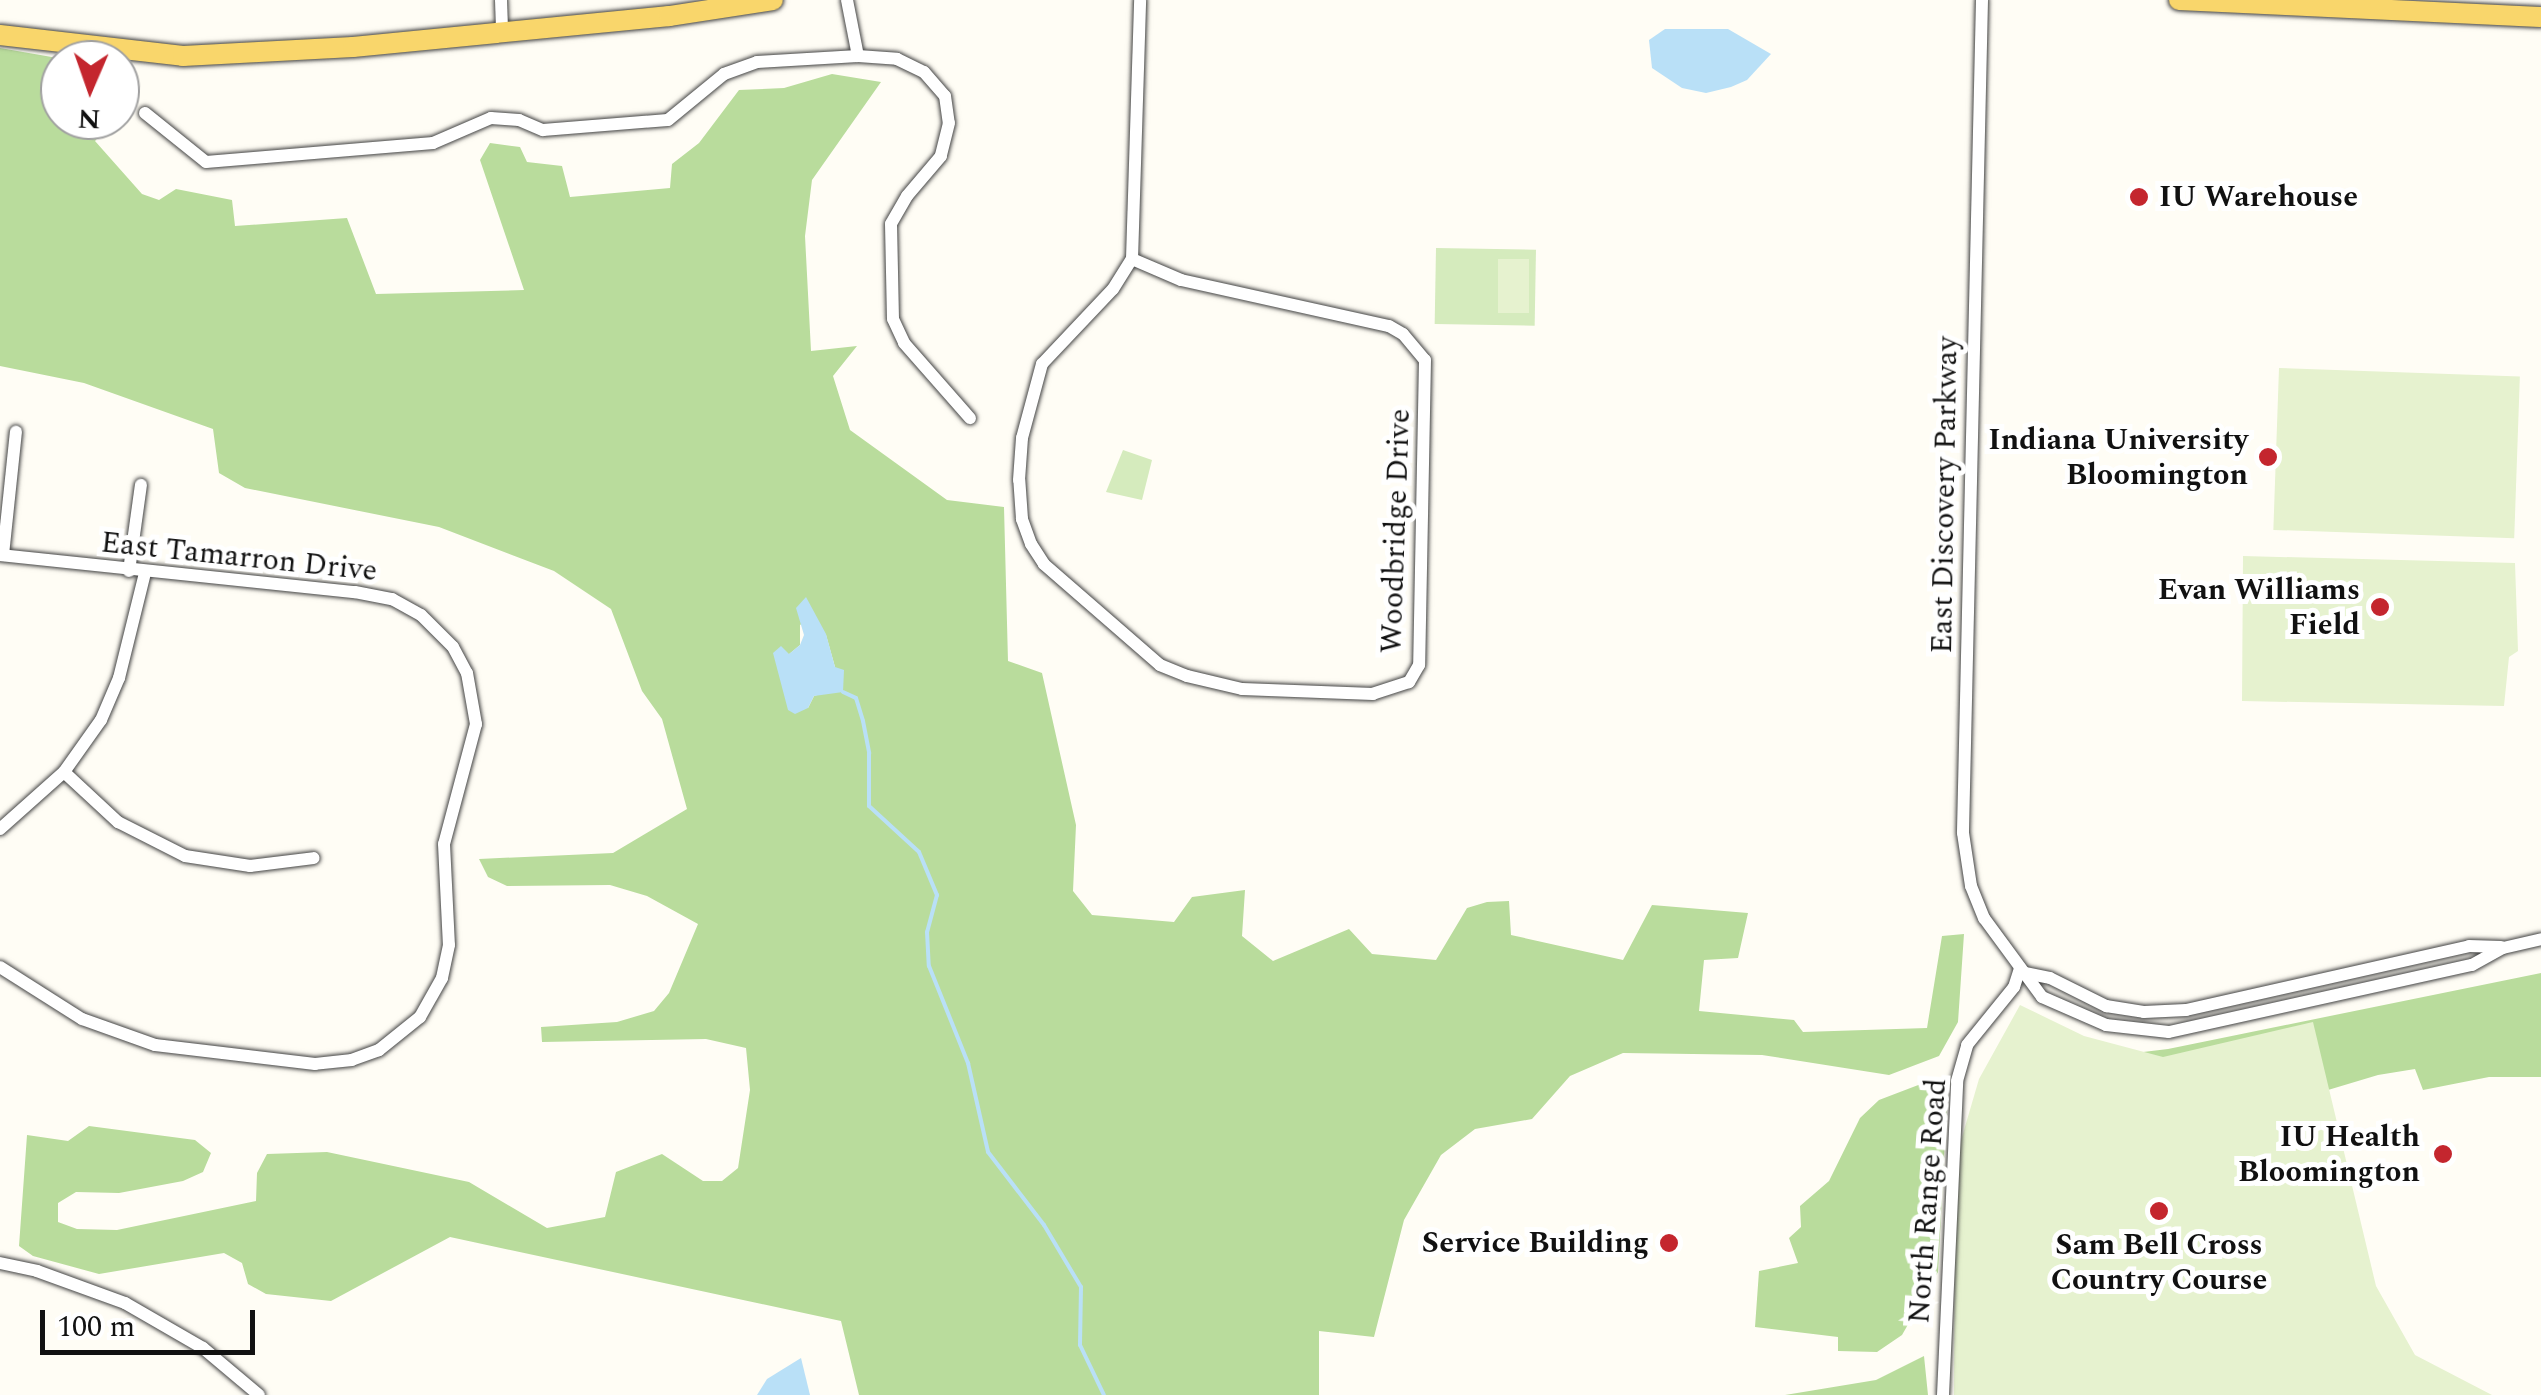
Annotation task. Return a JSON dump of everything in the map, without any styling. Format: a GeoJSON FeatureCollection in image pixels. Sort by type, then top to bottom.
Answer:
{"type":"FeatureCollection","features":[{"type":"Feature","properties":{"kind":"main road"},"geometry":{"type":"LineString","coordinates":[[0,35],[123,53],[183,56],[353,47],[668,16],[773,0]]}},
{"type":"Feature","properties":{"kind":"main road"},"geometry":{"type":"LineString","coordinates":[[2179,0],[2541,16]]}},
{"type":"Feature","properties":{"kind":"street"},"geometry":{"type":"LineString","coordinates":[[501,0],[502,32]]}},
{"type":"Feature","properties":{"kind":"street"},"geometry":{"type":"LineString","coordinates":[[847,0],[858,56]]}},
{"type":"Feature","properties":{"kind":"street"},"geometry":{"type":"LineString","coordinates":[[1132,259],[1140,0]]}},
{"type":"Feature","properties":{"kind":"street","name":"East Discovery Parkway"},"geometry":{"type":"LineString","coordinates":[[1982,0],[1963,834],[1971,886],[1984,918],[2042,997],[2106,1025],[2168,1032],[2472,964],[2503,948],[2541,938]]}},
{"type":"Feature","properties":{"kind":"street"},"geometry":{"type":"LineString","coordinates":[[145,113],[206,162],[433,143],[491,118],[518,120],[542,130],[668,120],[724,74],[757,62],[858,56],[897,60],[924,72],[945,96],[949,123],[941,156],[907,196],[891,224],[893,318],[904,343],[970,418]]}},
{"type":"Feature","properties":{"kind":"street","name":"Woodbridge Drive"},"geometry":{"type":"LineString","coordinates":[[1132,259],[1180,280],[1389,326],[1403,334],[1425,360],[1419,665],[1409,682],[1373,694],[1242,689],[1187,676],[1160,665],[1044,564],[1030,544],[1022,520],[1018,480],[1022,438],[1042,364],[1113,290],[1132,259]]}},
{"type":"Feature","properties":{"kind":"street"},"geometry":{"type":"LineString","coordinates":[[2,555],[16,432]]}},
{"type":"Feature","properties":{"kind":"street"},"geometry":{"type":"LineString","coordinates":[[129,571],[141,484]]}},
{"type":"Feature","properties":{"kind":"street","name":"East Tamarron Drive"},"geometry":{"type":"LineString","coordinates":[[0,967],[62,1009],[126,1037],[183,1050],[315,1064],[352,1060],[389,1045],[420,1017],[442,978],[449,945],[444,844],[476,724],[467,673],[453,647],[420,615],[373,594],[2,555]]}},
{"type":"Feature","properties":{"kind":"street"},"geometry":{"type":"LineString","coordinates":[[0,829],[64,772],[110,700],[145,573]]}},
{"type":"Feature","properties":{"kind":"street"},"geometry":{"type":"LineString","coordinates":[[64,772],[118,822],[185,856],[250,866],[314,858]]}},
{"type":"Feature","properties":{"kind":"street","name":"East Discovery Parkway"},"geometry":{"type":"LineString","coordinates":[[2022,971],[2050,978],[2106,1006],[2144,1012],[2186,1010],[2469,946],[2503,948]]}},
{"type":"Feature","properties":{"kind":"street","name":"North Range Road"},"geometry":{"type":"LineString","coordinates":[[1943,1395],[1958,1081],[1967,1045],[2014,987],[2022,971]]}},
{"type":"Feature","properties":{"kind":"street"},"geometry":{"type":"LineString","coordinates":[[0,1263],[37,1271],[125,1303],[203,1348],[259,1395]]}},
{"type":"Feature","properties":{"kind":"green space"},"geometry":{"type":"Polygon","coordinates":[[[0,48],[40,55],[40,140],[96,140],[142,194],[159,200],[176,189],[232,200],[235,226],[347,218],[376,294],[524,290],[480,160],[490,143],[520,147],[527,162],[562,166],[570,197],[670,188],[672,164],[699,143],[739,90],[784,88],[832,74],[881,82],[812,180],[805,236],[811,351],[857,346],[833,376],[850,430],[947,500],[1004,507],[1008,661],[1042,673],[1076,825],[1073,891],[1092,915],[1174,922],[1192,897],[1245,890],[1242,936],[1273,961],[1349,929],[1372,954],[1436,960],[1467,908],[1509,901],[1511,935],[1623,960],[1652,905],[1748,913],[1738,958],[1704,960],[1699,1011],[1794,1020],[1803,1032],[1927,1028],[1942,936],[1964,934],[1958,1022],[1939,1056],[1889,1075],[1762,1055],[1623,1053],[1570,1076],[1532,1119],[1475,1129],[1441,1155],[1404,1220],[1374,1337],[1319,1331],[1319,1395],[859,1395],[841,1321],[450,1237],[331,1301],[266,1294],[248,1284],[242,1263],[224,1253],[99,1274],[33,1256],[19,1246],[27,1135],[68,1141],[89,1126],[195,1140],[211,1153],[203,1172],[183,1181],[119,1193],[76,1192],[58,1203],[58,1222],[77,1229],[117,1230],[256,1201],[257,1173],[267,1154],[327,1152],[469,1182],[547,1228],[605,1217],[616,1172],[662,1154],[703,1181],[722,1181],[738,1168],[750,1090],[746,1048],[706,1039],[542,1042],[541,1027],[617,1022],[654,1011],[669,993],[698,924],[647,896],[610,885],[507,886],[488,877],[479,859],[613,853],[687,809],[662,719],[642,691],[611,609],[554,571],[439,527],[245,488],[219,473],[213,429],[84,383],[0,366],[0,48]],[[813,616],[800,625],[800,645],[788,655],[808,708],[814,696],[823,693],[835,667],[826,635],[813,616]]]}},
{"type":"Feature","properties":{"kind":"green space"},"geometry":{"type":"Polygon","coordinates":[[[1436,248],[1536,250],[1535,326],[1435,324],[1436,248]]]}},
{"type":"Feature","properties":{"kind":"green space"},"geometry":{"type":"Polygon","coordinates":[[[1498,259],[1529,259],[1529,313],[1498,313],[1498,259]]]}},
{"type":"Feature","properties":{"kind":"green space"},"geometry":{"type":"Polygon","coordinates":[[[2279,368],[2520,376],[2514,538],[2273,530],[2279,368]]]}},
{"type":"Feature","properties":{"kind":"green space"},"geometry":{"type":"Polygon","coordinates":[[[1123,450],[1152,460],[1142,500],[1106,492],[1123,450]]]}},
{"type":"Feature","properties":{"kind":"green space","name":"Evan Williams Field"},"geometry":{"type":"Polygon","coordinates":[[[2243,556],[2515,563],[2518,651],[2509,657],[2504,706],[2242,701],[2243,556]]]}},
{"type":"Feature","properties":{"kind":"green space"},"geometry":{"type":"Polygon","coordinates":[[[2541,973],[2541,1077],[2489,1077],[2423,1090],[2415,1069],[2378,1075],[2288,1102],[2110,1056],[2168,1049],[2541,973]]]}},
{"type":"Feature","properties":{"kind":"green space","name":"Sam Bell Cross Country Course"},"geometry":{"type":"Polygon","coordinates":[[[2020,1005],[2084,1036],[2163,1057],[2313,1022],[2376,1286],[2415,1355],[2492,1395],[1954,1395],[1955,1161],[1979,1079],[2020,1005]]]}},
{"type":"Feature","properties":{"kind":"green space"},"geometry":{"type":"Polygon","coordinates":[[[1934,1079],[1948,1083],[1938,1272],[1902,1335],[1877,1352],[1838,1351],[1838,1337],[1755,1327],[1759,1271],[1798,1263],[1789,1238],[1801,1227],[1800,1206],[1829,1181],[1860,1118],[1879,1100],[1934,1079]]]}},
{"type":"Feature","properties":{"kind":"green space"},"geometry":{"type":"Polygon","coordinates":[[[1924,1356],[1928,1395],[1785,1395],[1876,1380],[1924,1356]]]}},
{"type":"Feature","properties":{"kind":"water"},"geometry":{"type":"Polygon","coordinates":[[[1665,29],[1728,29],[1771,54],[1747,80],[1731,87],[1706,93],[1682,88],[1652,68],[1649,40],[1665,29]]]}},
{"type":"Feature","properties":{"kind":"water"},"geometry":{"type":"Polygon","coordinates":[[[806,597],[826,634],[835,667],[844,670],[843,692],[814,696],[808,708],[795,714],[788,710],[773,653],[781,646],[789,654],[800,645],[804,635],[796,608],[806,597]]]}},
{"type":"Feature","properties":{"kind":"water"},"geometry":{"type":"Polygon","coordinates":[[[801,1358],[810,1395],[757,1395],[767,1379],[801,1358]]]}},
{"type":"Feature","properties":{"kind":"waterway"},"geometry":{"type":"LineString","coordinates":[[843,692],[856,698],[863,721],[869,753],[869,806],[919,852],[937,895],[927,932],[929,966],[968,1063],[988,1152],[1044,1225],[1081,1287],[1080,1345],[1104,1395]]}},
{"type":"Feature","properties":{"kind":"place","name":"IU Warehouse"},"geometry":{"type":"Point","coordinates":[2139,197]}},
{"type":"Feature","properties":{"kind":"place","name":"Indiana University Bloomington"},"geometry":{"type":"Point","coordinates":[2268,457]}},
{"type":"Feature","properties":{"kind":"place","name":"Evan Williams Field"},"geometry":{"type":"Point","coordinates":[2380,607]}},
{"type":"Feature","properties":{"kind":"place","name":"IU Health Bloomington"},"geometry":{"type":"Point","coordinates":[2443,1154]}},
{"type":"Feature","properties":{"kind":"place","name":"Sam Bell Cross Country Course"},"geometry":{"type":"Point","coordinates":[2159,1211]}},
{"type":"Feature","properties":{"kind":"place","name":"Service Building"},"geometry":{"type":"Point","coordinates":[1669,1243]}}]}
